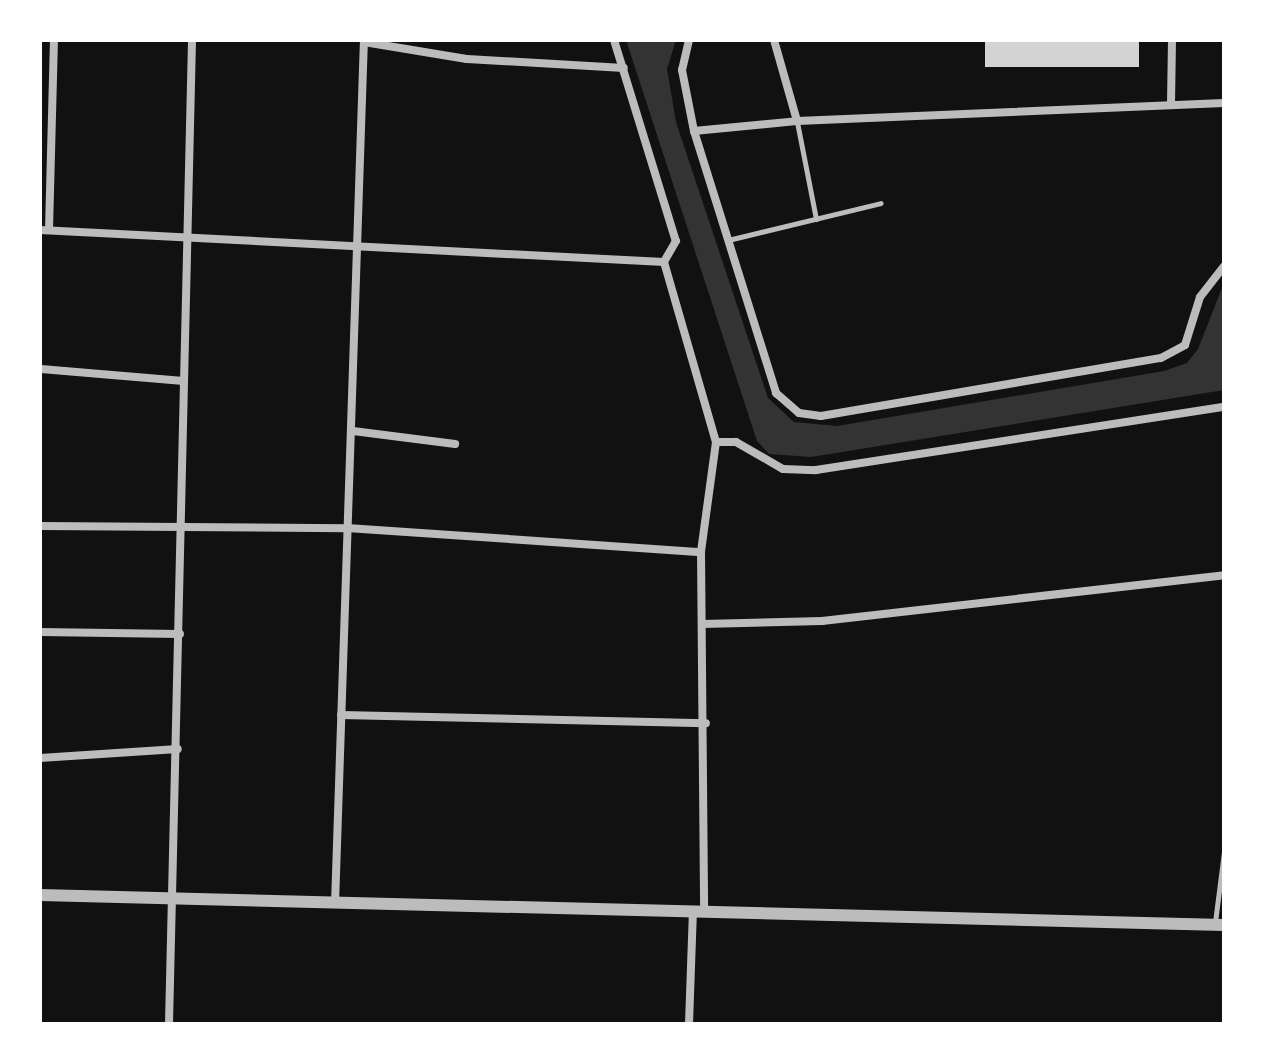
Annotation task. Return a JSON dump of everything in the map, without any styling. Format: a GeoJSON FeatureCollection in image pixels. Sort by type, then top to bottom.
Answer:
{"type":"FeatureCollection","features":[{"type":"Feature","properties":{"kind":"street"},"geometry":{"type":"LineString","coordinates":[[54,40],[44,230],[188,234],[664,262]]}},
{"type":"Feature","properties":{"kind":"street"},"geometry":{"type":"LineString","coordinates":[[169,1024],[175,898],[192,40]]}},
{"type":"Feature","properties":{"kind":"street"},"geometry":{"type":"LineString","coordinates":[[614,40],[676,241],[664,262],[716,442],[701,552],[706,723],[698,912],[689,1024]]}},
{"type":"Feature","properties":{"kind":"street"},"geometry":{"type":"LineString","coordinates":[[689,40],[682,70],[694,131],[776,393],[789,408],[811,416],[1161,358],[1185,345],[1200,297],[1224,266]]}},
{"type":"Feature","properties":{"kind":"street"},"geometry":{"type":"LineString","coordinates":[[774,40],[797,121]]}},
{"type":"Feature","properties":{"kind":"street"},"geometry":{"type":"LineString","coordinates":[[1171,104],[1172,40]]}},
{"type":"Feature","properties":{"kind":"street"},"geometry":{"type":"LineString","coordinates":[[335,904],[364,41],[467,59],[624,68]]}},
{"type":"Feature","properties":{"kind":"street"},"geometry":{"type":"LineString","coordinates":[[694,131],[797,121],[1224,103]]}},
{"type":"Feature","properties":{"kind":"street"},"geometry":{"type":"LineString","coordinates":[[41,369],[183,381]]}},
{"type":"Feature","properties":{"kind":"street"},"geometry":{"type":"LineString","coordinates":[[716,442],[736,442],[783,469],[816,470],[1224,407]]}},
{"type":"Feature","properties":{"kind":"street"},"geometry":{"type":"LineString","coordinates":[[353,431],[455,444]]}},
{"type":"Feature","properties":{"kind":"street"},"geometry":{"type":"LineString","coordinates":[[40,526],[182,524],[347,528],[701,552]]}},
{"type":"Feature","properties":{"kind":"street"},"geometry":{"type":"LineString","coordinates":[[702,624],[822,621],[1224,575]]}},
{"type":"Feature","properties":{"kind":"street"},"geometry":{"type":"LineString","coordinates":[[40,632],[180,634]]}},
{"type":"Feature","properties":{"kind":"street"},"geometry":{"type":"LineString","coordinates":[[341,715],[706,723]]}},
{"type":"Feature","properties":{"kind":"street"},"geometry":{"type":"LineString","coordinates":[[40,758],[178,749]]}},
{"type":"Feature","properties":{"kind":"street"},"geometry":{"type":"LineString","coordinates":[[40,895],[1219,925]]}},
{"type":"Feature","properties":{"kind":"lane"},"geometry":{"type":"LineString","coordinates":[[797,121],[816,219]]}},
{"type":"Feature","properties":{"kind":"lane"},"geometry":{"type":"LineString","coordinates":[[728,240],[881,203]]}},
{"type":"Feature","properties":{"kind":"lane"},"geometry":{"type":"LineString","coordinates":[[1219,925],[1224,852]]}},
{"type":"Feature","properties":{"kind":"shaded area"},"geometry":{"type":"Polygon","coordinates":[[[626,40],[676,40],[667,69],[676,122],[768,398],[794,422],[837,426],[1164,371],[1187,363],[1198,349],[1224,283],[1224,390],[811,457],[769,454],[757,441],[626,40]]]}},
{"type":"Feature","properties":{"kind":"building"},"geometry":{"type":"Polygon","coordinates":[[[985,40],[1139,40],[1139,67],[985,67],[985,40]]]}}]}
